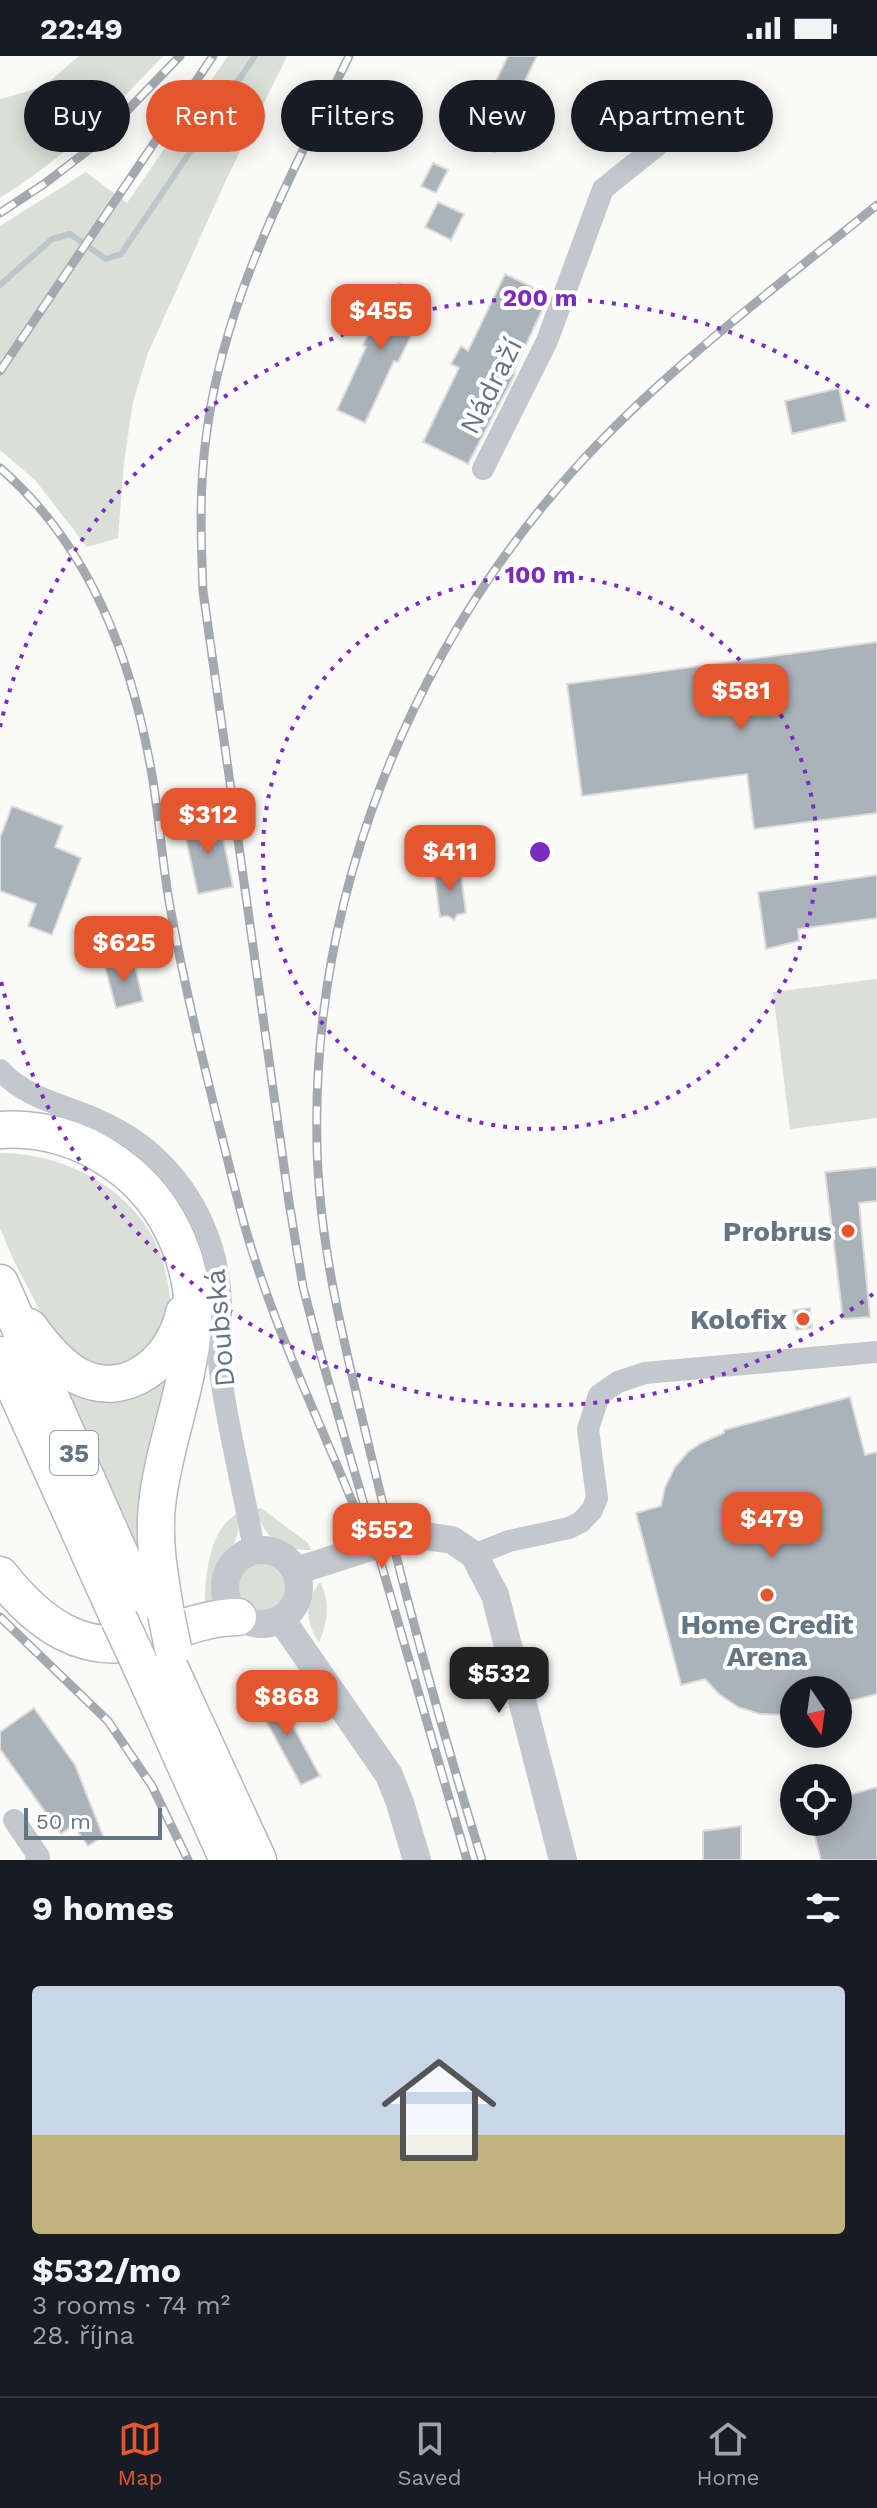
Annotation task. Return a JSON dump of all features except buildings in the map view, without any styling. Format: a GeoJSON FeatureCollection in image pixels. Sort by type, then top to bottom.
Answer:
{"type":"FeatureCollection","features":[{"type":"Feature","properties":{"kind":"highway"},"geometry":{"type":"LineString","coordinates":[[0,1130],[29,1130],[68,1139],[105,1156],[122,1168],[144,1188],[163,1212],[187,1268],[192,1304],[192,1341],[163,1459],[156,1509],[157,1561],[152,1637]]}},
{"type":"Feature","properties":{"kind":"highway"},"geometry":{"type":"LineString","coordinates":[[0,1282],[35,1335],[66,1368],[89,1380],[114,1383],[145,1374],[168,1352],[183,1319],[187,1300],[187,1268]]}},
{"type":"Feature","properties":{"kind":"highway","name":"35"},"geometry":{"type":"LineString","coordinates":[[0,1282],[152,1637],[228,1860]]}},
{"type":"Feature","properties":{"kind":"highway","name":"35"},"geometry":{"type":"LineString","coordinates":[[0,1355],[152,1637],[258,1860]]}},
{"type":"Feature","properties":{"kind":"highway"},"geometry":{"type":"LineString","coordinates":[[0,1416],[152,1637]]}},
{"type":"Feature","properties":{"kind":"highway"},"geometry":{"type":"LineString","coordinates":[[0,1575],[36,1616],[55,1627],[107,1645],[134,1643],[204,1621],[238,1617]]}},
{"type":"Feature","properties":{"kind":"street","name":"Nádraží"},"geometry":{"type":"LineString","coordinates":[[483,469],[547,341],[603,189],[649,152]]}},
{"type":"Feature","properties":{"kind":"street","name":"Doubská"},"geometry":{"type":"LineString","coordinates":[[0,1070],[25,1091],[122,1132],[161,1164],[197,1211],[214,1259],[221,1302],[219,1369],[254,1550]]}},
{"type":"Feature","properties":{"kind":"street"},"geometry":{"type":"LineString","coordinates":[[474,1555],[509,1541],[569,1528],[581,1522],[592,1510],[598,1489],[588,1429],[599,1395],[618,1382],[645,1373],[877,1352]]}},
{"type":"Feature","properties":{"kind":"street"},"geometry":{"type":"LineString","coordinates":[[296,1571],[411,1534],[452,1540],[474,1555],[495,1595],[563,1860]]}},
{"type":"Feature","properties":{"kind":"street"},"geometry":{"type":"LineString","coordinates":[[264,1549],[283,1556],[296,1571],[299,1582],[296,1603],[281,1619],[267,1625],[252,1624],[238,1617],[225,1596],[224,1584],[233,1562],[254,1550],[264,1549]]}},
{"type":"Feature","properties":{"kind":"street"},"geometry":{"type":"LineString","coordinates":[[281,1619],[389,1775],[417,1860]]}},
{"type":"Feature","properties":{"kind":"street"},"geometry":{"type":"LineString","coordinates":[[14,1820],[39,1857],[36,1860]]}},
{"type":"Feature","properties":{"kind":"shaded area"},"geometry":{"type":"Polygon","coordinates":[[[79,56],[163,56],[130,90],[130,80],[51,80],[79,56]]]}},
{"type":"Feature","properties":{"kind":"shaded area"},"geometry":{"type":"Polygon","coordinates":[[[228,56],[287,56],[265,101],[265,80],[212,80],[228,56]]]}},
{"type":"Feature","properties":{"kind":"shaded area"},"geometry":{"type":"Polygon","coordinates":[[[24,92],[24,152],[63,152],[0,198],[0,99],[24,92]]]}},
{"type":"Feature","properties":{"kind":"shaded area"},"geometry":{"type":"Polygon","coordinates":[[[162,152],[240,152],[148,353],[133,402],[118,538],[87,547],[35,480],[0,450],[0,226],[86,172],[127,203],[162,152]]]}},
{"type":"Feature","properties":{"kind":"shaded area"},"geometry":{"type":"Polygon","coordinates":[[[877,979],[877,1118],[790,1129],[773,992],[877,979]]]}},
{"type":"Feature","properties":{"kind":"shaded area"},"geometry":{"type":"Polygon","coordinates":[[[0,1153],[54,1161],[80,1171],[126,1202],[144,1223],[158,1247],[170,1300],[168,1321],[150,1355],[103,1371],[57,1343],[0,1228],[0,1153]]]}},
{"type":"Feature","properties":{"kind":"shaded area"},"geometry":{"type":"Polygon","coordinates":[[[167,1380],[141,1558],[67,1395],[72,1393],[109,1399],[132,1397],[167,1380]]]}},
{"type":"Feature","properties":{"kind":"shaded area"},"geometry":{"type":"Polygon","coordinates":[[[261,1508],[308,1543],[311,1550],[290,1548],[269,1535],[255,1509],[261,1508]]]}},
{"type":"Feature","properties":{"kind":"shaded area"},"geometry":{"type":"Polygon","coordinates":[[[238,1513],[236,1538],[216,1579],[216,1607],[205,1611],[207,1570],[214,1543],[228,1521],[238,1513]]]}},
{"type":"Feature","properties":{"kind":"shaded area"},"geometry":{"type":"Polygon","coordinates":[[[261,1562],[279,1570],[287,1588],[279,1606],[261,1614],[243,1606],[235,1588],[243,1570],[261,1562]]]}},
{"type":"Feature","properties":{"kind":"shaded area"},"geometry":{"type":"Polygon","coordinates":[[[320,1582],[326,1597],[327,1612],[319,1643],[308,1612],[311,1598],[320,1582]]]}},
{"type":"Feature","properties":{"kind":"waterway"},"geometry":{"type":"LineString","coordinates":[[0,285],[52,239],[70,234],[106,259],[121,254],[255,56]]}},
{"type":"Feature","properties":{"kind":"railway"},"geometry":{"type":"LineString","coordinates":[[0,213],[91,148],[180,56]]}},
{"type":"Feature","properties":{"kind":"railway"},"geometry":{"type":"LineString","coordinates":[[0,371],[213,56]]}},
{"type":"Feature","properties":{"kind":"railway"},"geometry":{"type":"LineString","coordinates":[[349,56],[261,242],[227,338],[215,387],[204,457],[201,514],[203,591],[303,1287],[467,1860]]}},
{"type":"Feature","properties":{"kind":"railway"},"geometry":{"type":"LineString","coordinates":[[482,1860],[409,1605],[343,1337],[328,1261],[317,1145],[320,1053],[331,962],[352,872],[381,785],[418,700],[463,620],[514,543],[572,472],[643,400],[719,333],[877,205]]}},
{"type":"Feature","properties":{"kind":"railway"},"geometry":{"type":"LineString","coordinates":[[0,468],[32,499],[83,569],[103,608],[133,689],[152,775],[176,939],[238,1201],[275,1317],[354,1506]]}},
{"type":"Feature","properties":{"kind":"railway"},"geometry":{"type":"LineString","coordinates":[[0,1617],[108,1721],[152,1786],[188,1860]]}},
{"type":"Feature","properties":{"kind":"place","name":"Probrus"},"geometry":{"type":"Point","coordinates":[848,1231]}},
{"type":"Feature","properties":{"kind":"place","name":"Kolofix"},"geometry":{"type":"Point","coordinates":[803,1319]}},
{"type":"Feature","properties":{"kind":"place","name":"Home Credit Arena"},"geometry":{"type":"Point","coordinates":[767,1595]}}]}
